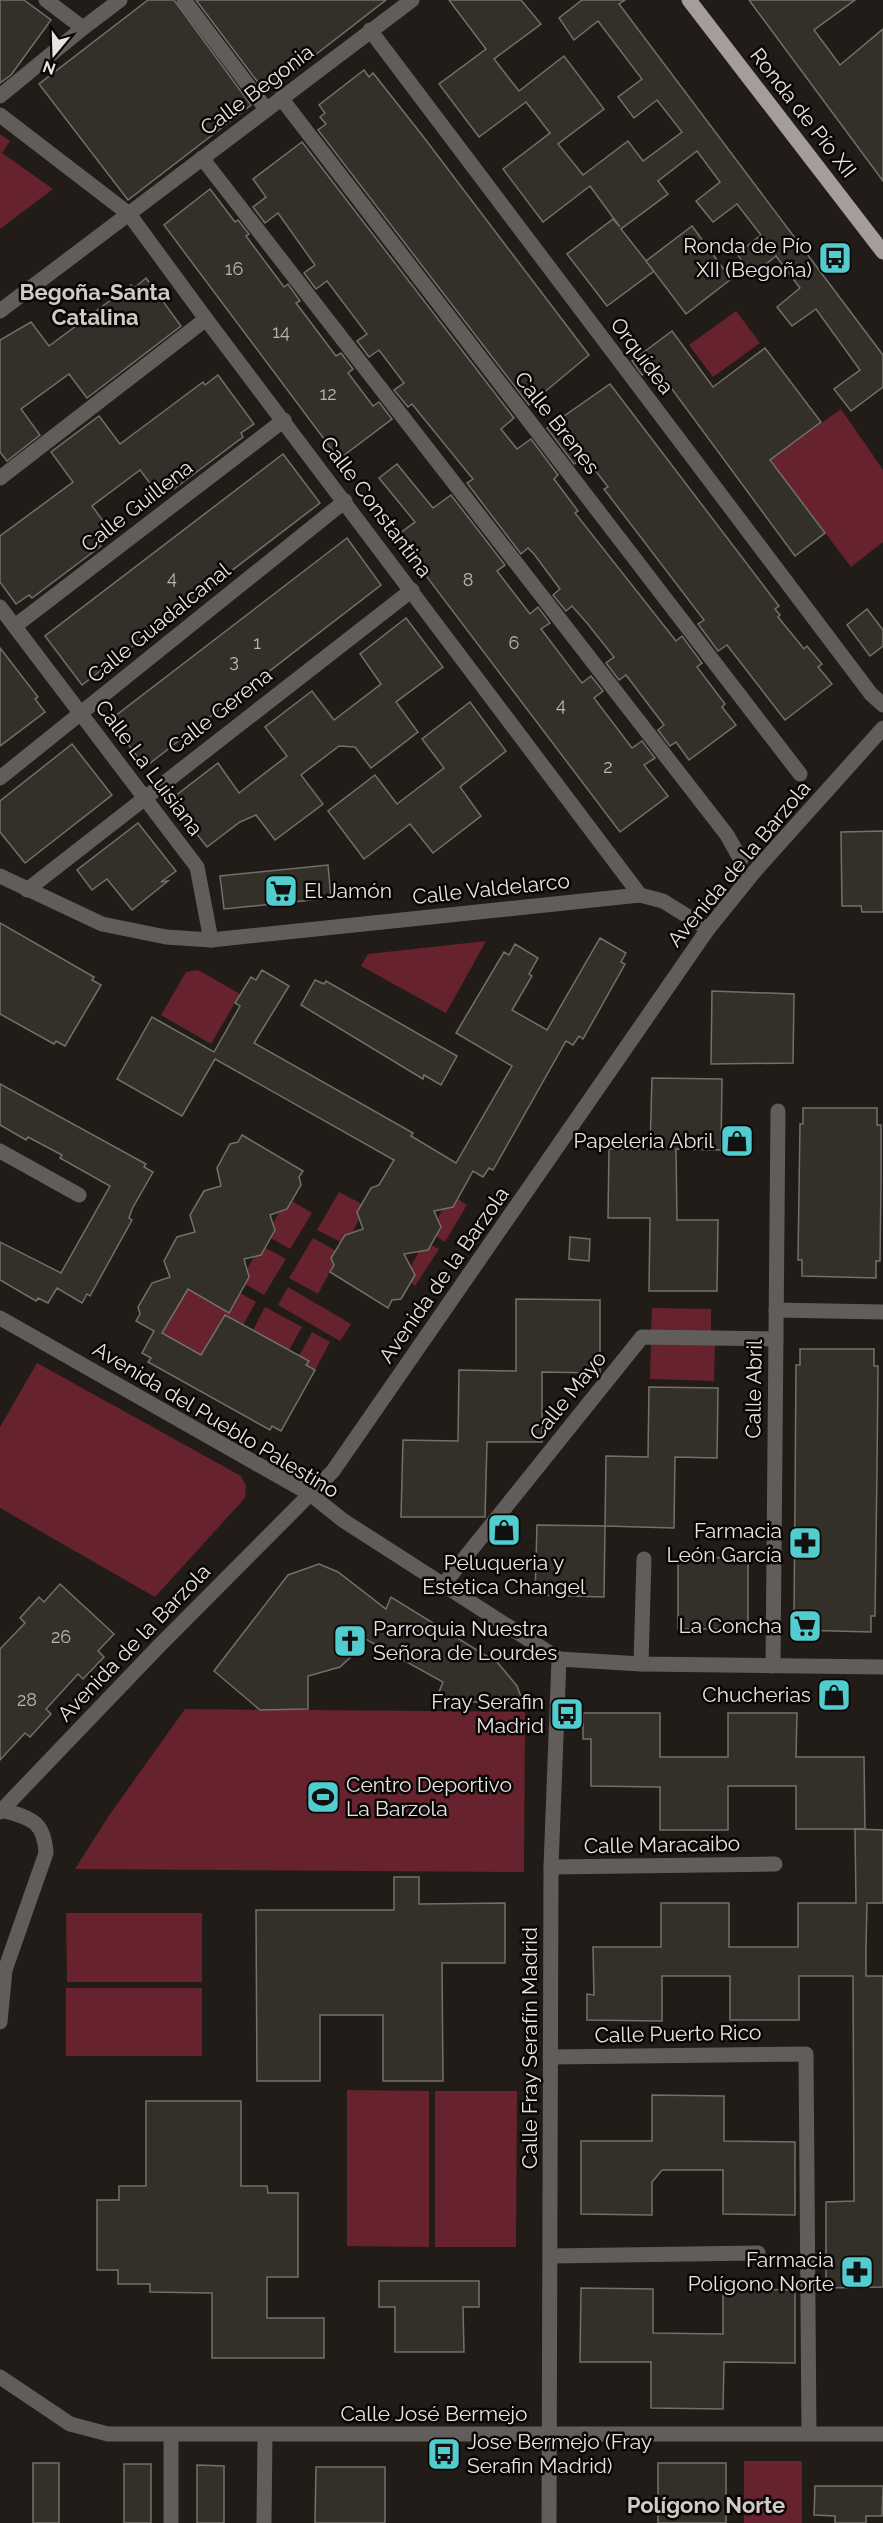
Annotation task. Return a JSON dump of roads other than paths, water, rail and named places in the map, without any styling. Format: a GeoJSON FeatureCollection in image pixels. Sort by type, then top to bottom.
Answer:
{"type":"FeatureCollection","features":[{"type":"Feature","properties":{"kind":"main road","name":"Ronda de Pío XII"},"geometry":{"type":"LineString","coordinates":[[689,0],[883,252]]}},
{"type":"Feature","properties":{"kind":"street"},"geometry":{"type":"LineString","coordinates":[[46,0],[83,28]]}},
{"type":"Feature","properties":{"kind":"street"},"geometry":{"type":"LineString","coordinates":[[0,96],[120,0]]}},
{"type":"Feature","properties":{"kind":"street"},"geometry":{"type":"LineString","coordinates":[[184,0],[266,109]]}},
{"type":"Feature","properties":{"kind":"street","name":"Calle Begonia"},"geometry":{"type":"LineString","coordinates":[[0,311],[412,0]]}},
{"type":"Feature","properties":{"kind":"street","name":"Orquídea"},"geometry":{"type":"LineString","coordinates":[[370,30],[871,694],[883,705]]}},
{"type":"Feature","properties":{"kind":"street","name":"Calle Brenes"},"geometry":{"type":"LineString","coordinates":[[281,98],[800,774]]}},
{"type":"Feature","properties":{"kind":"street","name":"Calle Constantina"},"geometry":{"type":"LineString","coordinates":[[0,115],[129,214],[640,895]]}},
{"type":"Feature","properties":{"kind":"street"},"geometry":{"type":"LineString","coordinates":[[202,158],[727,835],[741,860]]}},
{"type":"Feature","properties":{"kind":"street"},"geometry":{"type":"LineString","coordinates":[[0,477],[206,319]]}},
{"type":"Feature","properties":{"kind":"street","name":"Calle Guillena"},"geometry":{"type":"LineString","coordinates":[[15,626],[284,420]]}},
{"type":"Feature","properties":{"kind":"street","name":"Calle Guadalcanal"},"geometry":{"type":"LineString","coordinates":[[0,777],[345,501]]}},
{"type":"Feature","properties":{"kind":"street","name":"Calle Gerena"},"geometry":{"type":"LineString","coordinates":[[27,890],[145,795],[411,590]]}},
{"type":"Feature","properties":{"kind":"street","name":"Calle La Luisiana"},"geometry":{"type":"LineString","coordinates":[[0,607],[145,795],[197,867],[211,940]]}},
{"type":"Feature","properties":{"kind":"street","name":"Avenida de la Barzola"},"geometry":{"type":"LineString","coordinates":[[1,1811],[158,1647],[333,1471],[708,929],[754,872],[883,728]]}},
{"type":"Feature","properties":{"kind":"street","name":"Calle Valdelarco"},"geometry":{"type":"LineString","coordinates":[[0,876],[102,924],[166,937],[211,940],[640,895]]}},
{"type":"Feature","properties":{"kind":"street"},"geometry":{"type":"LineString","coordinates":[[640,895],[663,901],[708,929]]}},
{"type":"Feature","properties":{"kind":"street","name":"Calle Abril"},"geometry":{"type":"LineString","coordinates":[[773,1666],[778,1111]]}},
{"type":"Feature","properties":{"kind":"street"},"geometry":{"type":"LineString","coordinates":[[0,1151],[79,1195]]}},
{"type":"Feature","properties":{"kind":"street"},"geometry":{"type":"LineString","coordinates":[[776,1310],[883,1311]]}},
{"type":"Feature","properties":{"kind":"street","name":"Avenida del Pueblo Palestino"},"geometry":{"type":"LineString","coordinates":[[0,1318],[310,1494],[344,1521],[559,1659],[641,1664],[883,1668]]}},
{"type":"Feature","properties":{"kind":"street","name":"Calle Mayo"},"geometry":{"type":"LineString","coordinates":[[443,1585],[642,1337],[776,1339]]}},
{"type":"Feature","properties":{"kind":"street"},"geometry":{"type":"LineString","coordinates":[[641,1664],[644,1559]]}},
{"type":"Feature","properties":{"kind":"street","name":"Calle Fray Serafín Madrid"},"geometry":{"type":"LineString","coordinates":[[549,2523],[551,1867],[559,1659]]}},
{"type":"Feature","properties":{"kind":"street"},"geometry":{"type":"LineString","coordinates":[[0,2022],[5,1970],[46,1853],[45,1836],[32,1819],[1,1811]]}},
{"type":"Feature","properties":{"kind":"street","name":"Calle Maracaibo"},"geometry":{"type":"LineString","coordinates":[[551,1867],[775,1864]]}},
{"type":"Feature","properties":{"kind":"street","name":"Calle Puerto Rico"},"geometry":{"type":"LineString","coordinates":[[550,2057],[806,2054],[809,2434]]}},
{"type":"Feature","properties":{"kind":"street"},"geometry":{"type":"LineString","coordinates":[[551,2256],[759,2253]]}},
{"type":"Feature","properties":{"kind":"street","name":"Calle José Bermejo"},"geometry":{"type":"LineString","coordinates":[[0,2377],[70,2424],[108,2434],[549,2436],[883,2434]]}},
{"type":"Feature","properties":{"kind":"street"},"geometry":{"type":"LineString","coordinates":[[171,2434],[171,2523]]}},
{"type":"Feature","properties":{"kind":"street"},"geometry":{"type":"LineString","coordinates":[[264,2523],[265,2435]]}},
{"type":"Feature","properties":{"kind":"place","name":"Ronda de Pío XII (Begoña)"},"geometry":{"type":"Point","coordinates":[835,258]}},
{"type":"Feature","properties":{"kind":"place","name":"El Jamón"},"geometry":{"type":"Point","coordinates":[281,891]}},
{"type":"Feature","properties":{"kind":"place","name":"Papeleria Abril"},"geometry":{"type":"Point","coordinates":[737,1141]}},
{"type":"Feature","properties":{"kind":"place","name":"Peluqueria y Estetica Changel"},"geometry":{"type":"Point","coordinates":[504,1530]}},
{"type":"Feature","properties":{"kind":"place","name":"Farmacia León García"},"geometry":{"type":"Point","coordinates":[805,1543]}},
{"type":"Feature","properties":{"kind":"place","name":"La Concha"},"geometry":{"type":"Point","coordinates":[805,1626]}},
{"type":"Feature","properties":{"kind":"place","name":"Parroquia Nuestra Señora de Lourdes"},"geometry":{"type":"Point","coordinates":[350,1641]}},
{"type":"Feature","properties":{"kind":"place","name":"Chucherias"},"geometry":{"type":"Point","coordinates":[834,1695]}},
{"type":"Feature","properties":{"kind":"place","name":"Fray Serafin Madrid"},"geometry":{"type":"Point","coordinates":[567,1714]}},
{"type":"Feature","properties":{"kind":"place","name":"Centro Deportivo La Barzola"},"geometry":{"type":"Point","coordinates":[323,1797]}},
{"type":"Feature","properties":{"kind":"place","name":"Farmacia Polígono Norte"},"geometry":{"type":"Point","coordinates":[857,2272]}},
{"type":"Feature","properties":{"kind":"place","name":"Jose Bermejo (Fray Serafin Madrid)"},"geometry":{"type":"Point","coordinates":[444,2454]}},
{"type":"Feature","properties":{"kind":"district","name":"Begoña-Santa Catalina"},"geometry":{"type":"Point","coordinates":[95,304]}},
{"type":"Feature","properties":{"kind":"district","name":"Polígono Norte"},"geometry":{"type":"Point","coordinates":[706,2505]}}]}
